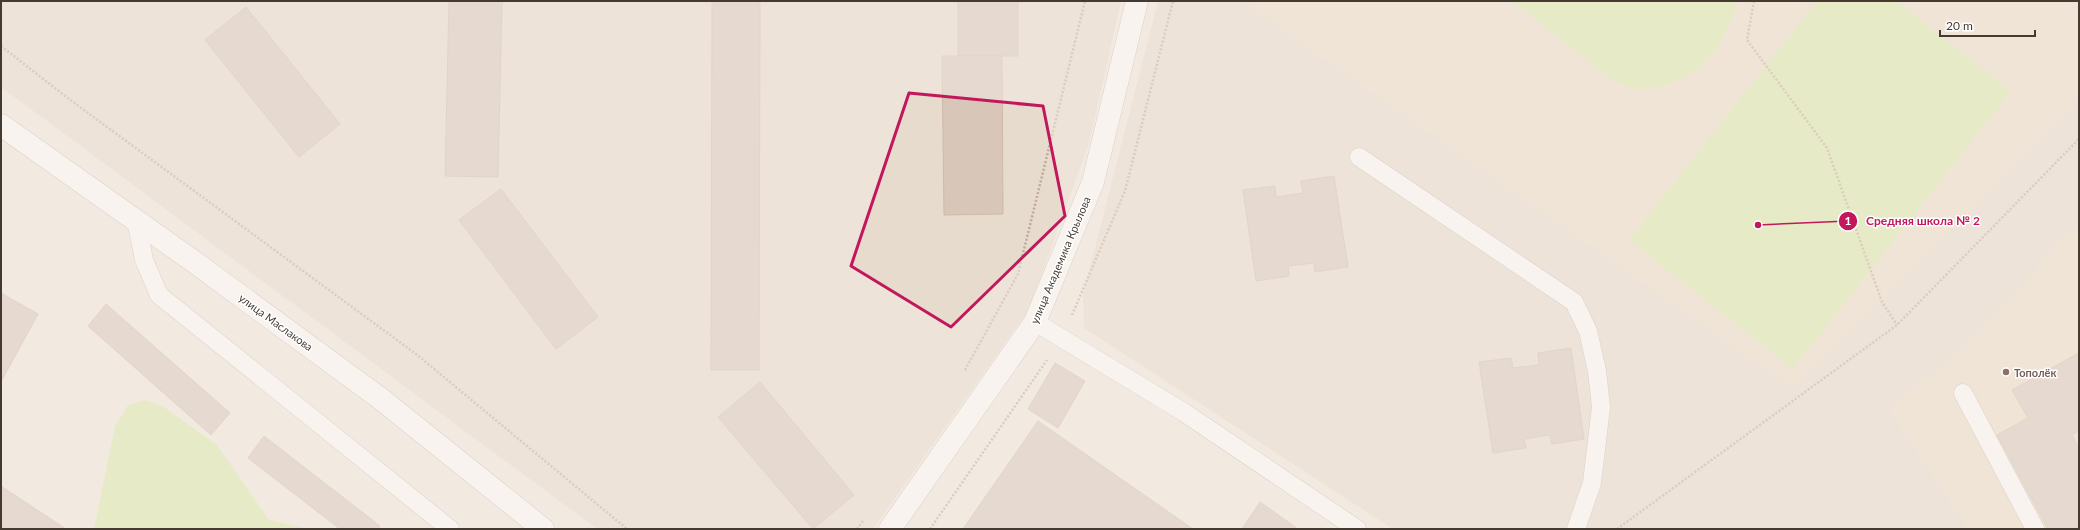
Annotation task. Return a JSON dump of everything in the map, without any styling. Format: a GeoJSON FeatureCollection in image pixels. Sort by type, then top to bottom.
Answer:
{"type":"FeatureCollection","features":[{"type":"Feature","properties":{"kind":"street","name":"улица Академика Крылова"},"geometry":{"type":"LineString","coordinates":[[890,529],[1035,322],[1093,182],[1137,1]]}},
{"type":"Feature","properties":{"kind":"street","name":"улица Маслакова"},"geometry":{"type":"LineString","coordinates":[[1,125],[136,220],[380,399],[543,529]]}},
{"type":"Feature","properties":{"kind":"lane"},"geometry":{"type":"LineString","coordinates":[[1359,157],[1574,302],[1588,331],[1597,371],[1601,407],[1592,484],[1576,529]]}},
{"type":"Feature","properties":{"kind":"lane"},"geometry":{"type":"LineString","coordinates":[[136,220],[144,260],[159,296],[450,529]]}},
{"type":"Feature","properties":{"kind":"lane"},"geometry":{"type":"LineString","coordinates":[[1035,322],[1185,413],[1357,529]]}},
{"type":"Feature","properties":{"kind":"lane"},"geometry":{"type":"LineString","coordinates":[[1963,393],[2035,529]]}},
{"type":"Feature","properties":{"kind":"path"},"geometry":{"type":"LineString","coordinates":[[962,376],[1018,274],[1085,1]]}},
{"type":"Feature","properties":{"kind":"path"},"geometry":{"type":"LineString","coordinates":[[1754,1],[1747,40],[1827,148],[1882,302],[1898,325]]}},
{"type":"Feature","properties":{"kind":"path"},"geometry":{"type":"LineString","coordinates":[[1,46],[75,103],[416,354],[627,529]]}},
{"type":"Feature","properties":{"kind":"path"},"geometry":{"type":"LineString","coordinates":[[1617,529],[1898,325],[2079,139]]}},
{"type":"Feature","properties":{"kind":"path"},"geometry":{"type":"LineString","coordinates":[[857,529],[866,516]]}},
{"type":"Feature","properties":{"kind":"highlighted area"},"geometry":{"type":"Polygon","coordinates":[[[909,93],[1043,106],[1065,216],[951,327],[851,266],[909,93]]]}},
{"type":"Feature","properties":{"kind":"shaded area"},"geometry":{"type":"Polygon","coordinates":[[[1,1],[1121,1],[1089,143],[1029,309],[873,529],[597,529],[1,87],[1,1]]]}},
{"type":"Feature","properties":{"kind":"shaded area"},"geometry":{"type":"Polygon","coordinates":[[[1158,1],[2079,1],[2079,529],[1393,529],[1084,328],[1083,295],[1158,1]]]}},
{"type":"Feature","properties":{"kind":"shaded area"},"geometry":{"type":"Polygon","coordinates":[[[1249,1],[2079,1],[2079,98],[1882,302],[1792,388],[1248,6],[1249,1]]]}},
{"type":"Feature","properties":{"kind":"shaded area","name":"Тополёк"},"geometry":{"type":"Polygon","coordinates":[[[2079,222],[2079,529],[1968,529],[1888,409],[1957,352],[2079,222]]]}},
{"type":"Feature","properties":{"kind":"green space"},"geometry":{"type":"Polygon","coordinates":[[[1511,1],[1736,1],[1732,16],[1719,44],[1711,56],[1701,66],[1689,75],[1675,81],[1660,86],[1639,89],[1619,83],[1605,74],[1511,1]]]}},
{"type":"Feature","properties":{"kind":"green space"},"geometry":{"type":"Polygon","coordinates":[[[1817,1],[1896,1],[2011,91],[1793,369],[1629,240],[1817,1]]]}},
{"type":"Feature","properties":{"kind":"green space"},"geometry":{"type":"Polygon","coordinates":[[[147,400],[164,407],[217,445],[269,520],[310,529],[94,529],[115,426],[128,405],[147,400]]]}},
{"type":"Feature","properties":{"kind":"building"},"geometry":{"type":"Polygon","coordinates":[[[449,1],[502,1],[498,177],[445,176],[449,1]]]}},
{"type":"Feature","properties":{"kind":"building"},"geometry":{"type":"Polygon","coordinates":[[[712,1],[760,1],[759,370],[711,370],[712,1]]]}},
{"type":"Feature","properties":{"kind":"building"},"geometry":{"type":"Polygon","coordinates":[[[958,1],[1018,1],[1018,56],[958,56],[958,1]]]}},
{"type":"Feature","properties":{"kind":"building"},"geometry":{"type":"Polygon","coordinates":[[[246,7],[340,124],[299,157],[205,40],[246,7]]]}},
{"type":"Feature","properties":{"kind":"building"},"geometry":{"type":"Polygon","coordinates":[[[942,56],[1002,56],[1003,214],[944,215],[942,56]]]}},
{"type":"Feature","properties":{"kind":"building"},"geometry":{"type":"Polygon","coordinates":[[[1334,176],[1348,267],[1315,272],[1314,263],[1288,266],[1289,276],[1256,281],[1243,190],[1275,186],[1276,197],[1303,193],[1301,181],[1334,176]]]}},
{"type":"Feature","properties":{"kind":"building"},"geometry":{"type":"Polygon","coordinates":[[[501,189],[598,317],[556,349],[459,220],[501,189]]]}},
{"type":"Feature","properties":{"kind":"building"},"geometry":{"type":"Polygon","coordinates":[[[1,293],[38,314],[2,380],[1,380],[1,293]]]}},
{"type":"Feature","properties":{"kind":"building"},"geometry":{"type":"Polygon","coordinates":[[[106,304],[230,413],[211,435],[88,326],[106,304]]]}},
{"type":"Feature","properties":{"kind":"building"},"geometry":{"type":"Polygon","coordinates":[[[1571,348],[1584,439],[1552,444],[1550,435],[1524,439],[1526,448],[1493,453],[1479,362],[1511,358],[1513,368],[1539,365],[1538,353],[1571,348]]]}},
{"type":"Feature","properties":{"kind":"building"},"geometry":{"type":"Polygon","coordinates":[[[2079,353],[2079,431],[2072,435],[2079,449],[2079,529],[2048,529],[1997,435],[2028,418],[2012,390],[2079,353]]]}},
{"type":"Feature","properties":{"kind":"building"},"geometry":{"type":"Polygon","coordinates":[[[1055,363],[1085,381],[1058,428],[1028,409],[1055,363]]]}},
{"type":"Feature","properties":{"kind":"building"},"geometry":{"type":"Polygon","coordinates":[[[760,382],[854,495],[813,529],[718,417],[760,382]]]}},
{"type":"Feature","properties":{"kind":"building"},"geometry":{"type":"Polygon","coordinates":[[[1038,421],[1193,529],[963,529],[1038,421]]]}},
{"type":"Feature","properties":{"kind":"building"},"geometry":{"type":"Polygon","coordinates":[[[264,436],[380,526],[378,529],[340,529],[248,458],[264,436]]]}},
{"type":"Feature","properties":{"kind":"building"},"geometry":{"type":"Polygon","coordinates":[[[1,486],[66,529],[1,529],[1,486]]]}},
{"type":"Feature","properties":{"kind":"building"},"geometry":{"type":"Polygon","coordinates":[[[1260,502],[1298,529],[1242,529],[1260,502]]]}},
{"type":"Feature","properties":{"kind":"place","name":"Средняя школа № 2"},"geometry":{"type":"Point","coordinates":[1758,225]}},
{"type":"Feature","properties":{"kind":"place","name":"Тополёк"},"geometry":{"type":"Point","coordinates":[2006,372]}}]}
